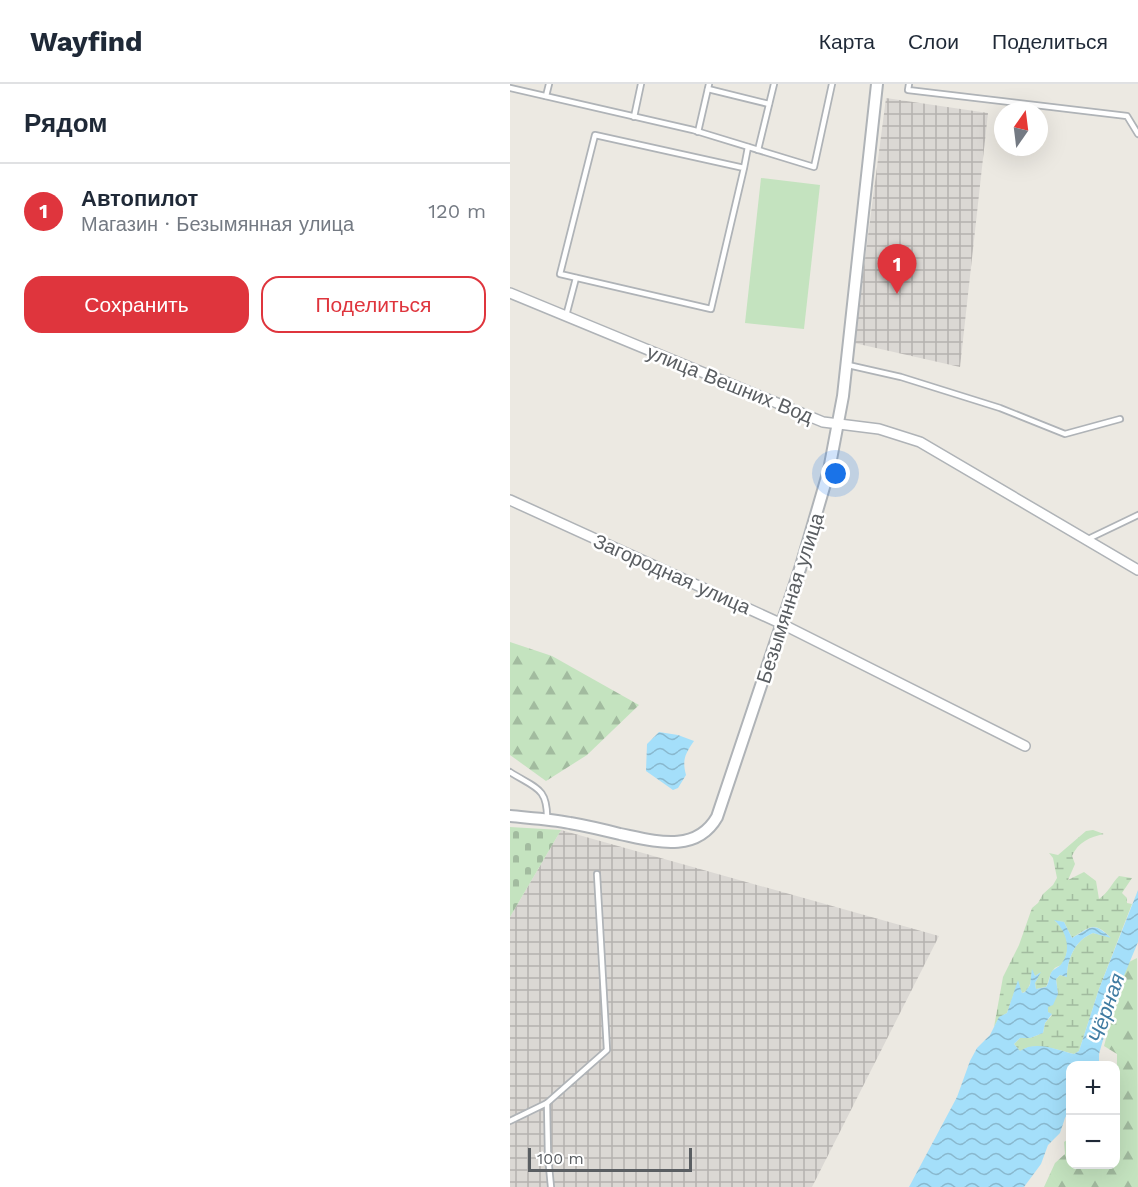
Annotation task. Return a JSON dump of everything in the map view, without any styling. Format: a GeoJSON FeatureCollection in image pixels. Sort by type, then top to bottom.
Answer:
{"type":"FeatureCollection","features":[{"type":"Feature","properties":{"kind":"street","name":"Безымянная улица"},"geometry":{"type":"LineString","coordinates":[[510,816],[564,821],[660,842],[686,841],[707,831],[717,818],[818,513],[839,423],[877,84]]}},
{"type":"Feature","properties":{"kind":"street","name":"улица Вешних Вод"},"geometry":{"type":"LineString","coordinates":[[510,293],[823,422],[879,429],[920,442],[1138,570]]}},
{"type":"Feature","properties":{"kind":"street","name":"Загородная улица"},"geometry":{"type":"LineString","coordinates":[[510,500],[782,624],[1025,746]]}},
{"type":"Feature","properties":{"kind":"lane"},"geometry":{"type":"LineString","coordinates":[[546,96],[549,84]]}},
{"type":"Feature","properties":{"kind":"lane"},"geometry":{"type":"LineString","coordinates":[[634,117],[641,84]]}},
{"type":"Feature","properties":{"kind":"lane"},"geometry":{"type":"LineString","coordinates":[[758,150],[774,84]]}},
{"type":"Feature","properties":{"kind":"lane"},"geometry":{"type":"LineString","coordinates":[[510,88],[698,132],[814,167],[832,84]]}},
{"type":"Feature","properties":{"kind":"lane"},"geometry":{"type":"LineString","coordinates":[[909,84],[908,90],[1127,116],[1138,134]]}},
{"type":"Feature","properties":{"kind":"lane"},"geometry":{"type":"LineString","coordinates":[[698,132],[708,87],[769,104]]}},
{"type":"Feature","properties":{"kind":"lane"},"geometry":{"type":"LineString","coordinates":[[744,168],[595,135],[560,274],[711,309],[744,168],[748,147]]}},
{"type":"Feature","properties":{"kind":"lane"},"geometry":{"type":"LineString","coordinates":[[566,316],[576,278]]}},
{"type":"Feature","properties":{"kind":"lane"},"geometry":{"type":"LineString","coordinates":[[847,364],[901,377],[999,408],[1065,434],[1120,419]]}},
{"type":"Feature","properties":{"kind":"lane"},"geometry":{"type":"LineString","coordinates":[[1086,540],[1138,515]]}},
{"type":"Feature","properties":{"kind":"lane"},"geometry":{"type":"LineString","coordinates":[[510,772],[544,794],[547,802],[547,820]]}},
{"type":"Feature","properties":{"kind":"lane"},"geometry":{"type":"LineString","coordinates":[[510,1121],[548,1103],[607,1050],[597,873]]}},
{"type":"Feature","properties":{"kind":"lane"},"geometry":{"type":"LineString","coordinates":[[548,1103],[548,1156],[551,1187]]}},
{"type":"Feature","properties":{"kind":"shaded area"},"geometry":{"type":"Polygon","coordinates":[[[886,98],[988,113],[960,367],[854,343],[886,98]]]}},
{"type":"Feature","properties":{"kind":"shaded area"},"geometry":{"type":"Polygon","coordinates":[[[561,830],[939,936],[812,1187],[510,1187],[510,917],[561,830]]]}},
{"type":"Feature","properties":{"kind":"green space"},"geometry":{"type":"Polygon","coordinates":[[[761,178],[820,185],[804,329],[745,323],[761,178]]]}},
{"type":"Feature","properties":{"kind":"green space"},"geometry":{"type":"Polygon","coordinates":[[[510,642],[552,656],[639,705],[587,755],[546,781],[510,755],[510,642]]]}},
{"type":"Feature","properties":{"kind":"green space"},"geometry":{"type":"Polygon","coordinates":[[[510,827],[561,830],[510,917],[510,827]]]}},
{"type":"Feature","properties":{"kind":"green space"},"geometry":{"type":"Polygon","coordinates":[[[1093,830],[1104,834],[1089,839],[1078,847],[1072,856],[1075,864],[1068,880],[1084,872],[1096,881],[1099,899],[1119,876],[1132,878],[1122,893],[1127,898],[1127,903],[1132,904],[1099,989],[1079,1051],[1074,1054],[1039,1046],[1020,1051],[1014,1044],[1020,1038],[1030,1038],[1043,1033],[1045,1023],[1052,1015],[1048,1012],[1048,1006],[1058,994],[1056,979],[1060,975],[1067,977],[1070,957],[1077,945],[1093,933],[1110,937],[1099,929],[1091,927],[1072,938],[1064,922],[1055,921],[1063,930],[1067,941],[1065,959],[1052,971],[1046,987],[1036,989],[1035,983],[1040,973],[1035,976],[1032,971],[1030,984],[1025,992],[1022,993],[1018,982],[1007,1013],[999,1018],[994,1027],[1003,977],[1019,945],[1032,908],[1057,878],[1053,858],[1049,853],[1058,855],[1086,831],[1093,830]]]}},
{"type":"Feature","properties":{"kind":"green space"},"geometry":{"type":"Polygon","coordinates":[[[1137,958],[1138,1187],[1044,1187],[1055,1163],[1065,1154],[1064,1142],[1066,1141],[1066,1169],[1120,1169],[1120,1061],[1117,1061],[1117,1054],[1104,1046],[1129,962],[1137,958]]]}},
{"type":"Feature","properties":{"kind":"water"},"geometry":{"type":"Polygon","coordinates":[[[659,732],[678,735],[694,741],[685,757],[686,775],[678,788],[673,790],[646,771],[647,744],[659,732]]]}},
{"type":"Feature","properties":{"kind":"water","name":"Чёрная"},"geometry":{"type":"Polygon","coordinates":[[[1138,890],[1138,942],[1109,1019],[1099,1061],[1066,1061],[1066,1116],[1060,1133],[1048,1145],[1041,1164],[1024,1187],[909,1187],[957,1097],[977,1048],[990,1035],[999,1017],[1007,1013],[1018,980],[1022,993],[1025,992],[1030,985],[1032,969],[1035,976],[1041,972],[1035,983],[1036,989],[1046,987],[1051,973],[1061,965],[1065,958],[1066,940],[1062,929],[1054,920],[1064,922],[1072,938],[1095,927],[1111,938],[1093,933],[1081,940],[1070,957],[1067,977],[1060,975],[1056,979],[1058,994],[1053,1005],[1048,1007],[1048,1012],[1052,1014],[1045,1023],[1043,1033],[1030,1038],[1020,1038],[1014,1044],[1020,1051],[1039,1046],[1074,1054],[1079,1051],[1099,989],[1138,890]]]}},
{"type":"Feature","properties":{"kind":"place","name":"Автопилот"},"geometry":{"type":"Point","coordinates":[897,294]}}]}
